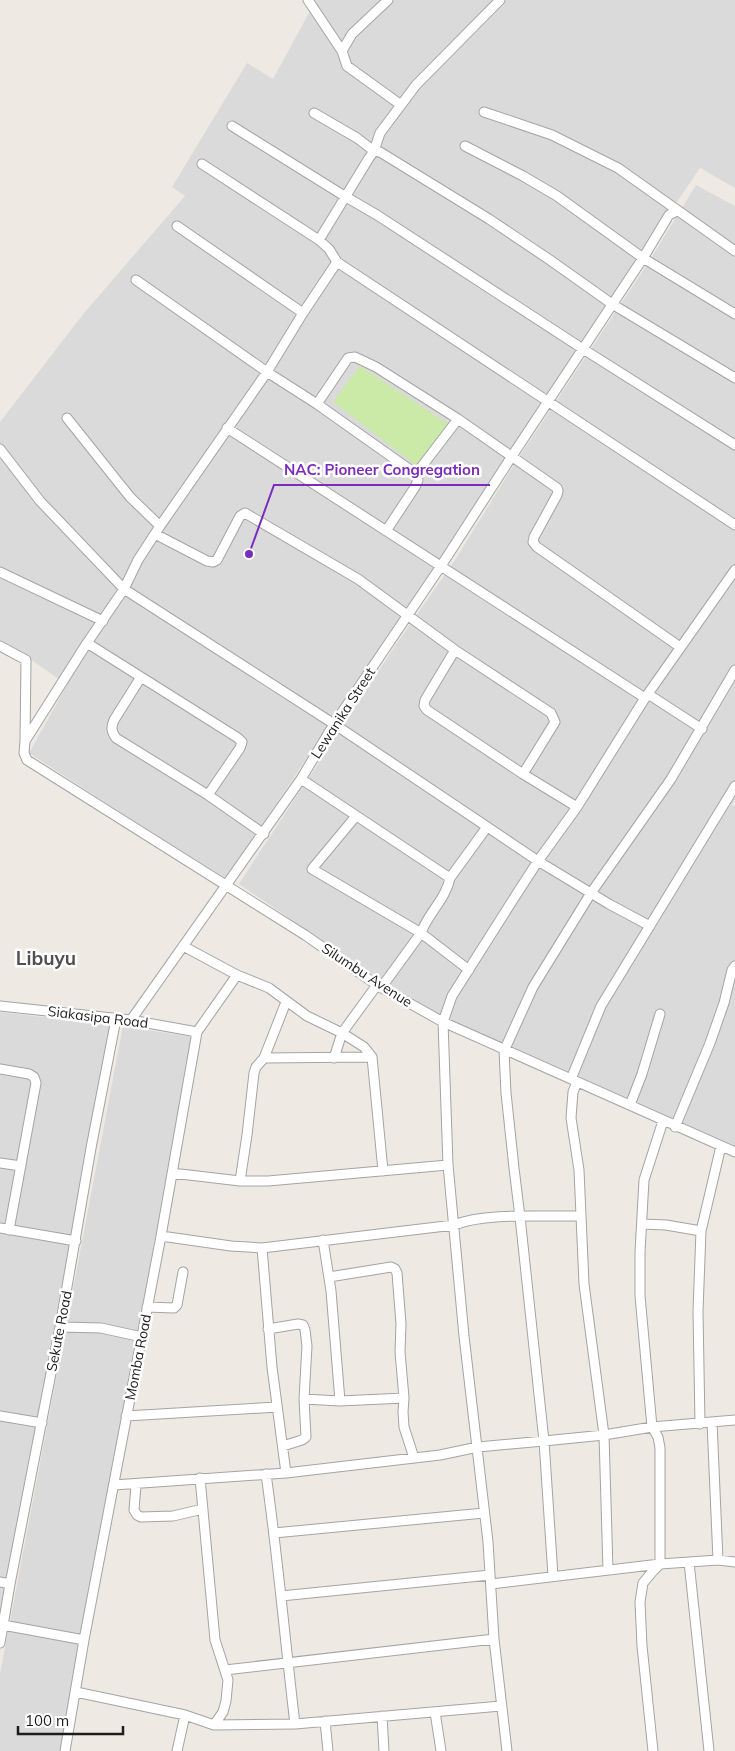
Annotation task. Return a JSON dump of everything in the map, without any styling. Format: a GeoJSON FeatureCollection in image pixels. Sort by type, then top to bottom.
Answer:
{"type":"FeatureCollection","features":[{"type":"Feature","properties":{"kind":"street"},"geometry":{"type":"LineString","coordinates":[[308,0],[342,51],[347,66],[401,105]]}},
{"type":"Feature","properties":{"kind":"street"},"geometry":{"type":"LineString","coordinates":[[342,51],[352,34],[388,0]]}},
{"type":"Feature","properties":{"kind":"street"},"geometry":{"type":"LineString","coordinates":[[320,240],[374,151],[380,133],[416,85],[500,0]]}},
{"type":"Feature","properties":{"kind":"street"},"geometry":{"type":"LineString","coordinates":[[314,112],[357,138],[374,151],[380,152],[471,207],[612,304],[735,378]]}},
{"type":"Feature","properties":{"kind":"street"},"geometry":{"type":"LineString","coordinates":[[484,112],[552,135],[618,168],[676,211],[735,251]]}},
{"type":"Feature","properties":{"kind":"street"},"geometry":{"type":"LineString","coordinates":[[232,126],[386,220],[735,445]]}},
{"type":"Feature","properties":{"kind":"street"},"geometry":{"type":"LineString","coordinates":[[465,146],[557,196],[644,258],[735,314]]}},
{"type":"Feature","properties":{"kind":"street"},"geometry":{"type":"LineString","coordinates":[[202,164],[320,240],[329,249],[337,262],[735,525]]}},
{"type":"Feature","properties":{"kind":"street","name":"Lewanika Street"},"geometry":{"type":"LineString","coordinates":[[131,1020],[264,834],[301,779],[334,724],[441,566],[644,258],[670,215],[676,211]]}},
{"type":"Feature","properties":{"kind":"street"},"geometry":{"type":"LineString","coordinates":[[177,226],[302,313]]}},
{"type":"Feature","properties":{"kind":"street"},"geometry":{"type":"LineString","coordinates":[[25,741],[124,589],[138,560],[267,372],[302,313],[337,262]]}},
{"type":"Feature","properties":{"kind":"street"},"geometry":{"type":"LineString","coordinates":[[136,280],[267,372],[317,404],[396,462],[416,474],[418,480],[415,487],[386,530]]}},
{"type":"Feature","properties":{"kind":"street"},"geometry":{"type":"LineString","coordinates":[[317,404],[348,358],[355,357],[376,367],[458,419],[557,488],[558,491],[534,537],[533,542],[537,547],[680,646]]}},
{"type":"Feature","properties":{"kind":"street"},"geometry":{"type":"LineString","coordinates":[[67,418],[158,530],[202,558],[213,562],[217,560],[240,516],[245,513],[358,579],[455,650],[552,713],[555,722],[553,727],[523,774]]}},
{"type":"Feature","properties":{"kind":"street"},"geometry":{"type":"LineString","coordinates":[[416,474],[458,419]]}},
{"type":"Feature","properties":{"kind":"street"},"geometry":{"type":"LineString","coordinates":[[227,428],[441,566],[702,729]]}},
{"type":"Feature","properties":{"kind":"street"},"geometry":{"type":"LineString","coordinates":[[0,467],[3,453]]}},
{"type":"Feature","properties":{"kind":"street"},"geometry":{"type":"LineString","coordinates":[[3,453],[40,501],[124,589],[334,724],[538,861],[650,926]]}},
{"type":"Feature","properties":{"kind":"street"},"geometry":{"type":"LineString","coordinates":[[507,1751],[494,1638],[478,1446],[464,1336],[448,1166],[443,1022],[452,996],[538,861],[577,807],[680,646],[735,570]]}},
{"type":"Feature","properties":{"kind":"street"},"geometry":{"type":"LineString","coordinates":[[0,572],[103,621]]}},
{"type":"Feature","properties":{"kind":"street"},"geometry":{"type":"LineString","coordinates":[[88,643],[242,742],[240,748],[208,796]]}},
{"type":"Feature","properties":{"kind":"street"},"geometry":{"type":"LineString","coordinates":[[0,646],[26,660],[25,741]]}},
{"type":"Feature","properties":{"kind":"street"},"geometry":{"type":"LineString","coordinates":[[455,650],[425,700],[424,706],[427,710],[523,774],[577,807]]}},
{"type":"Feature","properties":{"kind":"street"},"geometry":{"type":"LineString","coordinates":[[552,1576],[544,1441],[506,1093],[504,1051],[533,987],[592,893],[649,812],[702,729],[735,670]]}},
{"type":"Feature","properties":{"kind":"street"},"geometry":{"type":"LineString","coordinates":[[141,677],[114,720],[112,732],[116,738],[264,834]]}},
{"type":"Feature","properties":{"kind":"street","name":"Silumbu Avenue"},"geometry":{"type":"LineString","coordinates":[[25,741],[24,753],[27,760],[306,935],[379,986],[443,1022],[504,1051],[735,1152]]}},
{"type":"Feature","properties":{"kind":"street"},"geometry":{"type":"LineString","coordinates":[[301,779],[450,878]]}},
{"type":"Feature","properties":{"kind":"street"},"geometry":{"type":"LineString","coordinates":[[608,1570],[604,1435],[584,1284],[579,1170],[571,1118],[574,1080],[601,1006],[732,798],[735,786]]}},
{"type":"Feature","properties":{"kind":"street"},"geometry":{"type":"LineString","coordinates":[[356,816],[312,869],[420,933],[469,970]]}},
{"type":"Feature","properties":{"kind":"street"},"geometry":{"type":"LineString","coordinates":[[334,1058],[342,1033],[420,933],[426,920],[448,888],[450,878],[488,827]]}},
{"type":"Feature","properties":{"kind":"street"},"geometry":{"type":"LineString","coordinates":[[183,946],[237,975],[269,988],[307,1016],[342,1033],[364,1047],[372,1057],[383,1171]]}},
{"type":"Feature","properties":{"kind":"street"},"geometry":{"type":"LineString","coordinates":[[675,1127],[705,1057],[724,1003],[732,970],[735,966]]}},
{"type":"Feature","properties":{"kind":"street","name":"Momba Road"},"geometry":{"type":"LineString","coordinates":[[65,1751],[84,1640],[161,1236],[196,1032],[237,975]]}},
{"type":"Feature","properties":{"kind":"street"},"geometry":{"type":"LineString","coordinates":[[240,1182],[254,1074],[256,1067],[264,1058],[286,1002]]}},
{"type":"Feature","properties":{"kind":"street","name":"Siakasipa Road"},"geometry":{"type":"LineString","coordinates":[[0,1006],[131,1020],[196,1032]]}},
{"type":"Feature","properties":{"kind":"street"},"geometry":{"type":"LineString","coordinates":[[630,1105],[642,1074],[660,1014]]}},
{"type":"Feature","properties":{"kind":"street","name":"Sekute Road"},"geometry":{"type":"LineString","coordinates":[[0,1643],[116,1019]]}},
{"type":"Feature","properties":{"kind":"street"},"geometry":{"type":"LineString","coordinates":[[264,1058],[372,1057]]}},
{"type":"Feature","properties":{"kind":"street"},"geometry":{"type":"LineString","coordinates":[[0,1069],[29,1074],[36,1083],[21,1166],[4,1229],[76,1241]]}},
{"type":"Feature","properties":{"kind":"street"},"geometry":{"type":"LineString","coordinates":[[653,1751],[642,1646],[640,1602],[643,1583],[660,1564],[660,1448],[658,1437],[652,1427],[640,1296],[644,1180],[663,1121]]}},
{"type":"Feature","properties":{"kind":"street"},"geometry":{"type":"LineString","coordinates":[[700,1424],[698,1311],[701,1231],[721,1146]]}},
{"type":"Feature","properties":{"kind":"street"},"geometry":{"type":"LineString","coordinates":[[0,1162],[21,1166]]}},
{"type":"Feature","properties":{"kind":"street"},"geometry":{"type":"LineString","coordinates":[[172,1173],[240,1182],[448,1166]]}},
{"type":"Feature","properties":{"kind":"street"},"geometry":{"type":"LineString","coordinates":[[161,1236],[231,1246],[262,1248],[454,1226],[464,1221],[485,1218],[580,1216]]}},
{"type":"Feature","properties":{"kind":"street"},"geometry":{"type":"LineString","coordinates":[[642,1224],[666,1225],[701,1231]]}},
{"type":"Feature","properties":{"kind":"street"},"geometry":{"type":"LineString","coordinates":[[323,1240],[329,1277],[340,1401]]}},
{"type":"Feature","properties":{"kind":"street"},"geometry":{"type":"LineString","coordinates":[[262,1248],[268,1329],[286,1473]]}},
{"type":"Feature","properties":{"kind":"street"},"geometry":{"type":"LineString","coordinates":[[329,1277],[391,1267],[395,1269],[401,1324],[400,1358],[404,1398],[404,1427],[414,1458]]}},
{"type":"Feature","properties":{"kind":"street"},"geometry":{"type":"LineString","coordinates":[[147,1307],[174,1308],[177,1305],[183,1272]]}},
{"type":"Feature","properties":{"kind":"street"},"geometry":{"type":"LineString","coordinates":[[268,1329],[298,1324],[303,1325],[306,1330],[304,1399],[306,1437],[283,1446]]}},
{"type":"Feature","properties":{"kind":"street"},"geometry":{"type":"LineString","coordinates":[[60,1327],[101,1328],[142,1337]]}},
{"type":"Feature","properties":{"kind":"street"},"geometry":{"type":"LineString","coordinates":[[304,1399],[340,1401],[404,1398]]}},
{"type":"Feature","properties":{"kind":"street"},"geometry":{"type":"LineString","coordinates":[[126,1416],[277,1407]]}},
{"type":"Feature","properties":{"kind":"street"},"geometry":{"type":"LineString","coordinates":[[0,1416],[42,1423]]}},
{"type":"Feature","properties":{"kind":"street"},"geometry":{"type":"LineString","coordinates":[[114,1486],[286,1473],[440,1455],[478,1446],[604,1435],[652,1427],[735,1420]]}},
{"type":"Feature","properties":{"kind":"street"},"geometry":{"type":"LineString","coordinates":[[712,1422],[718,1560]]}},
{"type":"Feature","properties":{"kind":"street"},"geometry":{"type":"LineString","coordinates":[[266,1474],[295,1724]]}},
{"type":"Feature","properties":{"kind":"street"},"geometry":{"type":"LineString","coordinates":[[200,1478],[215,1640],[228,1680],[223,1712],[214,1724]]}},
{"type":"Feature","properties":{"kind":"street"},"geometry":{"type":"LineString","coordinates":[[136,1485],[134,1510],[136,1515],[141,1517],[173,1516],[203,1509]]}},
{"type":"Feature","properties":{"kind":"street"},"geometry":{"type":"LineString","coordinates":[[274,1533],[484,1514]]}},
{"type":"Feature","properties":{"kind":"street"},"geometry":{"type":"LineString","coordinates":[[281,1596],[552,1576],[660,1564],[718,1560],[735,1562]]}},
{"type":"Feature","properties":{"kind":"street"},"geometry":{"type":"LineString","coordinates":[[689,1562],[709,1751]]}},
{"type":"Feature","properties":{"kind":"street"},"geometry":{"type":"LineString","coordinates":[[0,1582],[10,1584]]}},
{"type":"Feature","properties":{"kind":"street"},"geometry":{"type":"LineString","coordinates":[[3,1625],[84,1640]]}},
{"type":"Feature","properties":{"kind":"street"},"geometry":{"type":"LineString","coordinates":[[225,1670],[494,1638]]}},
{"type":"Feature","properties":{"kind":"street"},"geometry":{"type":"LineString","coordinates":[[76,1692],[185,1715],[214,1724],[295,1724],[501,1706]]}},
{"type":"Feature","properties":{"kind":"street"},"geometry":{"type":"LineString","coordinates":[[435,1712],[441,1751]]}},
{"type":"Feature","properties":{"kind":"street"},"geometry":{"type":"LineString","coordinates":[[177,1751],[185,1715]]}},
{"type":"Feature","properties":{"kind":"street"},"geometry":{"type":"LineString","coordinates":[[382,1716],[384,1751]]}},
{"type":"Feature","properties":{"kind":"street"},"geometry":{"type":"LineString","coordinates":[[325,1721],[328,1751]]}},
{"type":"Feature","properties":{"kind":"shaded area"},"geometry":{"type":"Polygon","coordinates":[[[316,0],[735,0],[735,188],[700,168],[582,342],[513,451],[225,880],[29,753],[67,685],[23,654],[0,644],[0,422],[84,313],[185,196],[172,187],[247,63],[273,79],[316,0]]]}},
{"type":"Feature","properties":{"kind":"shaded area"},"geometry":{"type":"Polygon","coordinates":[[[696,185],[735,206],[735,799],[732,805],[735,806],[735,1147],[448,1021],[381,980],[239,884],[397,643],[455,560],[515,463],[646,266],[696,185]]]}},
{"type":"Feature","properties":{"kind":"shaded area"},"geometry":{"type":"Polygon","coordinates":[[[0,1012],[110,1025],[0,1613],[0,1012]]]}},
{"type":"Feature","properties":{"kind":"shaded area"},"geometry":{"type":"Polygon","coordinates":[[[123,1026],[192,1037],[61,1751],[0,1751],[0,1674],[123,1026]]]}},
{"type":"Feature","properties":{"kind":"green space"},"geometry":{"type":"Polygon","coordinates":[[[360,366],[448,424],[416,465],[333,402],[360,366]]]}},
{"type":"Feature","properties":{"kind":"place","name":"NAC: Pioneer Congregation"},"geometry":{"type":"Point","coordinates":[249,554]}},
{"type":"Feature","properties":{"kind":"district","name":"Libuyu"},"geometry":{"type":"Point","coordinates":[46,958]}}]}
